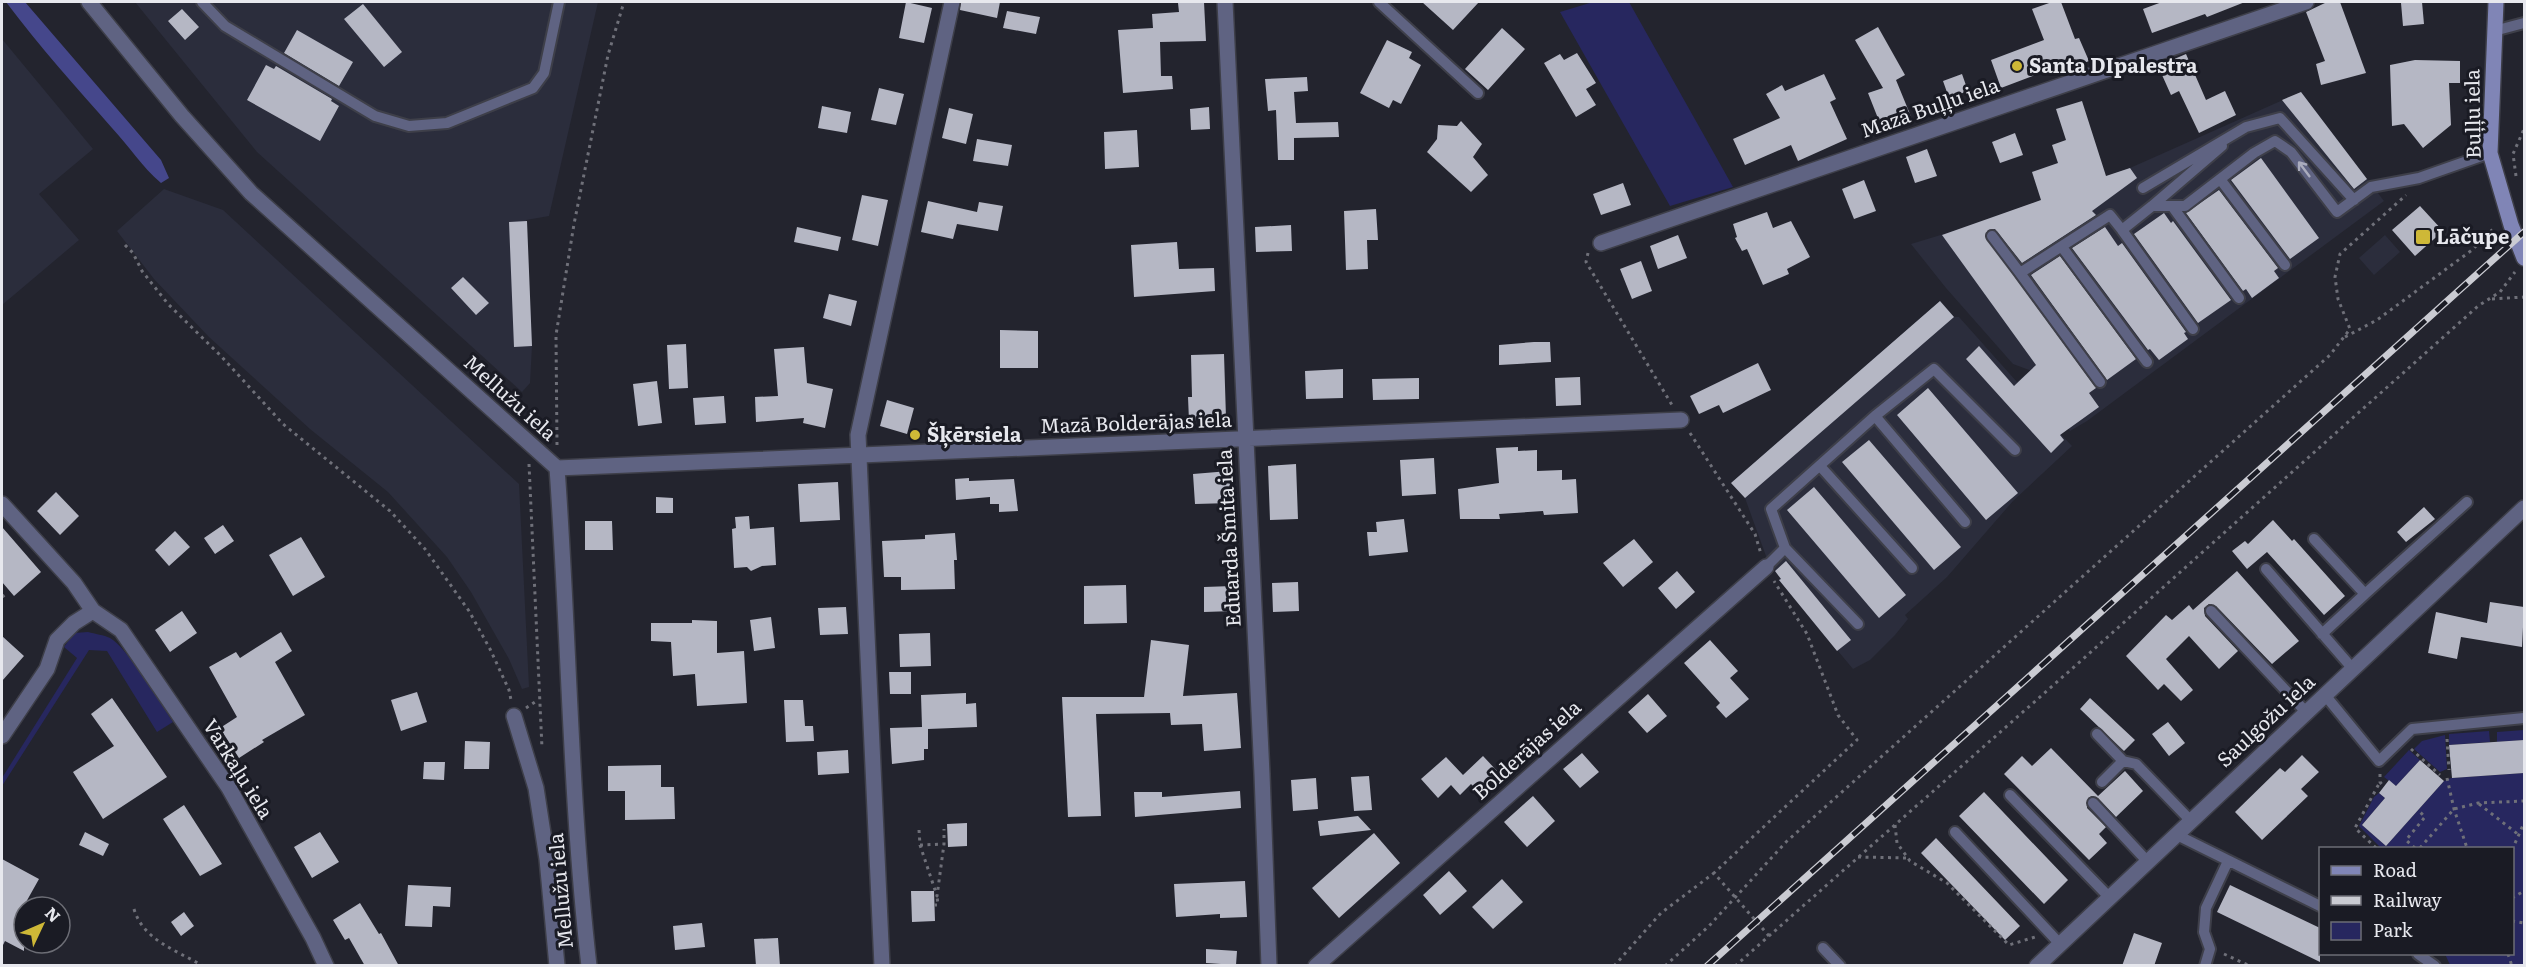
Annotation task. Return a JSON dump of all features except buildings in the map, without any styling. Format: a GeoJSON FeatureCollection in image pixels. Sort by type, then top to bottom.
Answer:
{"type":"FeatureCollection","features":[{"type":"Feature","properties":{"kind":"street","name":"Mellužu iela"},"geometry":{"type":"LineString","coordinates":[[89,2],[189,125],[250,193],[557,468],[564,567],[573,792],[589,966]]}},
{"type":"Feature","properties":{"kind":"street"},"geometry":{"type":"LineString","coordinates":[[882,966],[858,456],[860,426],[952,2]]}},
{"type":"Feature","properties":{"kind":"street","name":"Eduarda Šmita iela"},"geometry":{"type":"LineString","coordinates":[[1225,2],[1269,966]]}},
{"type":"Feature","properties":{"kind":"street","name":"Mazā Buļļu iela"},"geometry":{"type":"LineString","coordinates":[[1601,243],[2306,2]]}},
{"type":"Feature","properties":{"kind":"street","name":"Buļļu iela"},"geometry":{"type":"LineString","coordinates":[[2496,2],[2490,153],[2508,216],[2524,258]]}},
{"type":"Feature","properties":{"kind":"street","name":"Mazā Bolderājas iela"},"geometry":{"type":"LineString","coordinates":[[557,468],[1681,420]]}},
{"type":"Feature","properties":{"kind":"street"},"geometry":{"type":"LineString","coordinates":[[2,504],[74,583],[93,612],[74,623],[57,640],[47,669],[2,736]]}},
{"type":"Feature","properties":{"kind":"street","name":"Saulgožu iela"},"geometry":{"type":"LineString","coordinates":[[2037,966],[2524,508]]}},
{"type":"Feature","properties":{"kind":"street","name":"Bolderājas iela"},"geometry":{"type":"LineString","coordinates":[[1316,966],[1766,567]]}},
{"type":"Feature","properties":{"kind":"street","name":"Varkaļu iela"},"geometry":{"type":"LineString","coordinates":[[93,612],[121,630],[229,788],[309,929],[326,966]]}},
{"type":"Feature","properties":{"kind":"street","name":"Mellužu iela"},"geometry":{"type":"LineString","coordinates":[[514,716],[536,788],[547,860],[557,966]]}},
{"type":"Feature","properties":{"kind":"lane"},"geometry":{"type":"LineString","coordinates":[[202,2],[225,26],[375,116],[409,126],[447,123],[533,88],[544,73],[559,2]]}},
{"type":"Feature","properties":{"kind":"lane"},"geometry":{"type":"LineString","coordinates":[[1379,2],[1478,93]]}},
{"type":"Feature","properties":{"kind":"lane"},"geometry":{"type":"LineString","coordinates":[[2494,31],[2524,22]]}},
{"type":"Feature","properties":{"kind":"lane"},"geometry":{"type":"LineString","coordinates":[[2143,188],[2246,127],[2280,118],[2354,200]]}},
{"type":"Feature","properties":{"kind":"lane"},"geometry":{"type":"LineString","coordinates":[[2122,230],[2211,157],[2233,135]]}},
{"type":"Feature","properties":{"kind":"lane"},"geometry":{"type":"LineString","coordinates":[[2152,206],[2185,206],[2254,153],[2275,141],[2290,152],[2337,213],[2371,187],[2420,178],[2490,153]]}},
{"type":"Feature","properties":{"kind":"lane"},"geometry":{"type":"LineString","coordinates":[[2220,179],[2285,265]]}},
{"type":"Feature","properties":{"kind":"lane"},"geometry":{"type":"LineString","coordinates":[[2172,206],[2239,298]]}},
{"type":"Feature","properties":{"kind":"lane"},"geometry":{"type":"LineString","coordinates":[[2020,273],[2110,215],[2193,329]]}},
{"type":"Feature","properties":{"kind":"lane"},"geometry":{"type":"LineString","coordinates":[[1992,236],[2100,382]]}},
{"type":"Feature","properties":{"kind":"lane"},"geometry":{"type":"LineString","coordinates":[[2062,247],[2147,362]]}},
{"type":"Feature","properties":{"kind":"lane"},"geometry":{"type":"LineString","coordinates":[[1858,624],[1785,548],[1771,509],[1875,416],[1934,369],[2015,450]]}},
{"type":"Feature","properties":{"kind":"lane"},"geometry":{"type":"LineString","coordinates":[[1875,416],[1965,522]]}},
{"type":"Feature","properties":{"kind":"lane"},"geometry":{"type":"LineString","coordinates":[[1820,466],[1912,568]]}},
{"type":"Feature","properties":{"kind":"lane"},"geometry":{"type":"LineString","coordinates":[[2322,634],[2467,502]]}},
{"type":"Feature","properties":{"kind":"lane"},"geometry":{"type":"LineString","coordinates":[[2314,539],[2365,594]]}},
{"type":"Feature","properties":{"kind":"lane"},"geometry":{"type":"LineString","coordinates":[[1766,567],[1785,548]]}},
{"type":"Feature","properties":{"kind":"lane"},"geometry":{"type":"LineString","coordinates":[[2266,569],[2353,669]]}},
{"type":"Feature","properties":{"kind":"lane"},"geometry":{"type":"LineString","coordinates":[[2211,610],[2306,712]]}},
{"type":"Feature","properties":{"kind":"lane"},"geometry":{"type":"LineString","coordinates":[[2325,695],[2379,760],[2412,729],[2524,718]]}},
{"type":"Feature","properties":{"kind":"lane"},"geometry":{"type":"LineString","coordinates":[[2097,734],[2123,761],[2136,764],[2190,820]]}},
{"type":"Feature","properties":{"kind":"lane"},"geometry":{"type":"LineString","coordinates":[[2102,783],[2123,761]]}},
{"type":"Feature","properties":{"kind":"lane"},"geometry":{"type":"LineString","coordinates":[[2010,795],[2109,897]]}},
{"type":"Feature","properties":{"kind":"lane"},"geometry":{"type":"LineString","coordinates":[[2093,803],[2147,861]]}},
{"type":"Feature","properties":{"kind":"lane"},"geometry":{"type":"LineString","coordinates":[[1955,832],[2060,944]]}},
{"type":"Feature","properties":{"kind":"lane"},"geometry":{"type":"LineString","coordinates":[[2175,834],[2319,906]]}},
{"type":"Feature","properties":{"kind":"lane"},"geometry":{"type":"LineString","coordinates":[[2205,966],[2210,949],[2204,933],[2206,908],[2228,861]]}},
{"type":"Feature","properties":{"kind":"lane"},"geometry":{"type":"LineString","coordinates":[[1823,948],[1840,966]]}},
{"type":"Feature","properties":{"kind":"lane"},"geometry":{"type":"LineString","coordinates":[[2419,955],[2435,966]]}},
{"type":"Feature","properties":{"kind":"path"},"geometry":{"type":"LineString","coordinates":[[557,468],[556,335],[574,224],[606,66],[624,2]]}},
{"type":"Feature","properties":{"kind":"path"},"geometry":{"type":"LineString","coordinates":[[2517,185],[2513,154],[2524,129]]}},
{"type":"Feature","properties":{"kind":"path"},"geometry":{"type":"LineString","coordinates":[[1665,966],[1709,926],[1786,842],[2330,355],[2350,329],[2338,299],[2335,277],[2340,254],[2401,202],[2420,178]]}},
{"type":"Feature","properties":{"kind":"path"},"geometry":{"type":"LineString","coordinates":[[2343,338],[2377,320],[2472,250],[2508,216]]}},
{"type":"Feature","properties":{"kind":"path"},"geometry":{"type":"LineString","coordinates":[[125,245],[168,304],[221,356],[283,424],[390,511],[426,549],[469,611],[490,649],[509,690],[514,716]]}},
{"type":"Feature","properties":{"kind":"path"},"geometry":{"type":"LineString","coordinates":[[1735,966],[2460,321],[2500,292],[2513,272],[2524,268]]}},
{"type":"Feature","properties":{"kind":"path"},"geometry":{"type":"LineString","coordinates":[[2491,300],[2524,297]]}},
{"type":"Feature","properties":{"kind":"path"},"geometry":{"type":"LineString","coordinates":[[531,445],[530,518],[542,732]]}},
{"type":"Feature","properties":{"kind":"path"},"geometry":{"type":"LineString","coordinates":[[1614,966],[1661,913],[1714,873],[1857,740],[1838,715],[1807,634],[1766,567]]}},
{"type":"Feature","properties":{"kind":"path"},"geometry":{"type":"LineString","coordinates":[[2446,724],[2449,770]]}},
{"type":"Feature","properties":{"kind":"path"},"geometry":{"type":"LineString","coordinates":[[2401,740],[2440,775]]}},
{"type":"Feature","properties":{"kind":"path"},"geometry":{"type":"LineString","coordinates":[[2447,778],[2466,847]]}},
{"type":"Feature","properties":{"kind":"path"},"geometry":{"type":"LineString","coordinates":[[2374,847],[2355,828],[2380,782]]}},
{"type":"Feature","properties":{"kind":"path"},"geometry":{"type":"LineString","coordinates":[[2420,847],[2454,809],[2478,803],[2524,801]]}},
{"type":"Feature","properties":{"kind":"path"},"geometry":{"type":"LineString","coordinates":[[2478,803],[2519,835]]}},
{"type":"Feature","properties":{"kind":"path"},"geometry":{"type":"LineString","coordinates":[[2415,847],[2406,840],[2425,817],[2418,810]]}},
{"type":"Feature","properties":{"kind":"path"},"geometry":{"type":"LineString","coordinates":[[2513,847],[2524,823]]}},
{"type":"Feature","properties":{"kind":"path"},"geometry":{"type":"LineString","coordinates":[[1895,825],[1897,843],[1907,858],[1947,883],[2009,945],[2049,931]]}},
{"type":"Feature","properties":{"kind":"path"},"geometry":{"type":"LineString","coordinates":[[937,896],[944,829]]}},
{"type":"Feature","properties":{"kind":"path"},"geometry":{"type":"LineString","coordinates":[[920,830],[920,845],[937,896],[938,905],[934,905]]}},
{"type":"Feature","properties":{"kind":"path"},"geometry":{"type":"LineString","coordinates":[[920,845],[944,844]]}},
{"type":"Feature","properties":{"kind":"path"},"geometry":{"type":"LineString","coordinates":[[1858,857],[1907,858]]}},
{"type":"Feature","properties":{"kind":"path"},"geometry":{"type":"LineString","coordinates":[[1714,873],[1769,936]]}},
{"type":"Feature","properties":{"kind":"path"},"geometry":{"type":"LineString","coordinates":[[134,909],[138,922],[150,936],[203,966]]}},
{"type":"Feature","properties":{"kind":"path"},"geometry":{"type":"LineString","coordinates":[[2210,949],[2250,966]]}},
{"type":"Feature","properties":{"kind":"shaded area"},"geometry":{"type":"Polygon","coordinates":[[[6,2],[25,2],[161,160],[169,178],[161,183],[148,170],[6,2]]]}},
{"type":"Feature","properties":{"kind":"shaded area"},"geometry":{"type":"Polygon","coordinates":[[[135,2],[598,2],[549,216],[526,220],[532,346],[530,383],[522,392],[257,152],[135,2]]]}},
{"type":"Feature","properties":{"kind":"shaded area"},"geometry":{"type":"Polygon","coordinates":[[[2,39],[93,149],[39,194],[79,240],[2,305],[2,39]]]}},
{"type":"Feature","properties":{"kind":"shaded area"},"geometry":{"type":"Polygon","coordinates":[[[2301,92],[2384,201],[2087,421],[2070,431],[2032,371],[2013,364],[1946,288],[1911,244],[1967,227],[2130,168],[2301,92]]]}},
{"type":"Feature","properties":{"kind":"shaded area"},"geometry":{"type":"Polygon","coordinates":[[[164,189],[223,210],[519,484],[529,687],[522,689],[509,659],[471,592],[447,557],[388,492],[310,429],[209,337],[154,279],[117,231],[164,189]]]}},
{"type":"Feature","properties":{"kind":"shaded area"},"geometry":{"type":"Polygon","coordinates":[[[2385,235],[2400,252],[2374,275],[2359,258],[2385,235]]]}},
{"type":"Feature","properties":{"kind":"shaded area"},"geometry":{"type":"Polygon","coordinates":[[[1940,301],[1954,317],[1959,317],[2017,382],[2026,374],[2036,385],[2024,396],[2072,446],[2013,501],[1947,577],[1905,615],[1908,619],[1895,635],[1870,660],[1853,669],[1779,580],[1781,578],[1766,556],[1745,498],[1731,483],[1940,301]]]}},
{"type":"Feature","properties":{"kind":"green space"},"geometry":{"type":"Polygon","coordinates":[[[1593,2],[1629,2],[1733,187],[1670,206],[1560,12],[1593,2]]]}},
{"type":"Feature","properties":{"kind":"green space"},"geometry":{"type":"Polygon","coordinates":[[[88,632],[108,637],[117,643],[173,722],[157,732],[107,651],[89,650],[2,786],[2,778],[77,658],[64,647],[74,633],[88,632]]]}},
{"type":"Feature","properties":{"kind":"green space"},"geometry":{"type":"Polygon","coordinates":[[[2524,730],[2524,740],[2497,742],[2497,732],[2524,730]]]}},
{"type":"Feature","properties":{"kind":"green space"},"geometry":{"type":"Polygon","coordinates":[[[2489,731],[2490,742],[2449,745],[2449,734],[2489,731]]]}},
{"type":"Feature","properties":{"kind":"green space"},"geometry":{"type":"Polygon","coordinates":[[[2445,735],[2447,769],[2440,772],[2414,749],[2422,741],[2445,735]]]}},
{"type":"Feature","properties":{"kind":"green space"},"geometry":{"type":"Polygon","coordinates":[[[2409,750],[2420,760],[2396,786],[2384,777],[2409,750]]]}},
{"type":"Feature","properties":{"kind":"green space"},"geometry":{"type":"Polygon","coordinates":[[[2524,773],[2524,965],[2450,965],[2445,955],[2514,955],[2514,847],[2380,847],[2359,826],[2374,797],[2379,793],[2385,798],[2362,825],[2386,846],[2444,781],[2451,778],[2524,773]]]}},
{"type":"Feature","properties":{"kind":"railway"},"geometry":{"type":"LineString","coordinates":[[1707,966],[2524,232]]}},
{"type":"Feature","properties":{"kind":"place","name":"Santa DIpalestra"},"geometry":{"type":"Point","coordinates":[2017,66]}},
{"type":"Feature","properties":{"kind":"place","name":"Lāčupe"},"geometry":{"type":"Point","coordinates":[2423,237]}},
{"type":"Feature","properties":{"kind":"place","name":"Šķērsiela"},"geometry":{"type":"Point","coordinates":[915,435]}}]}
